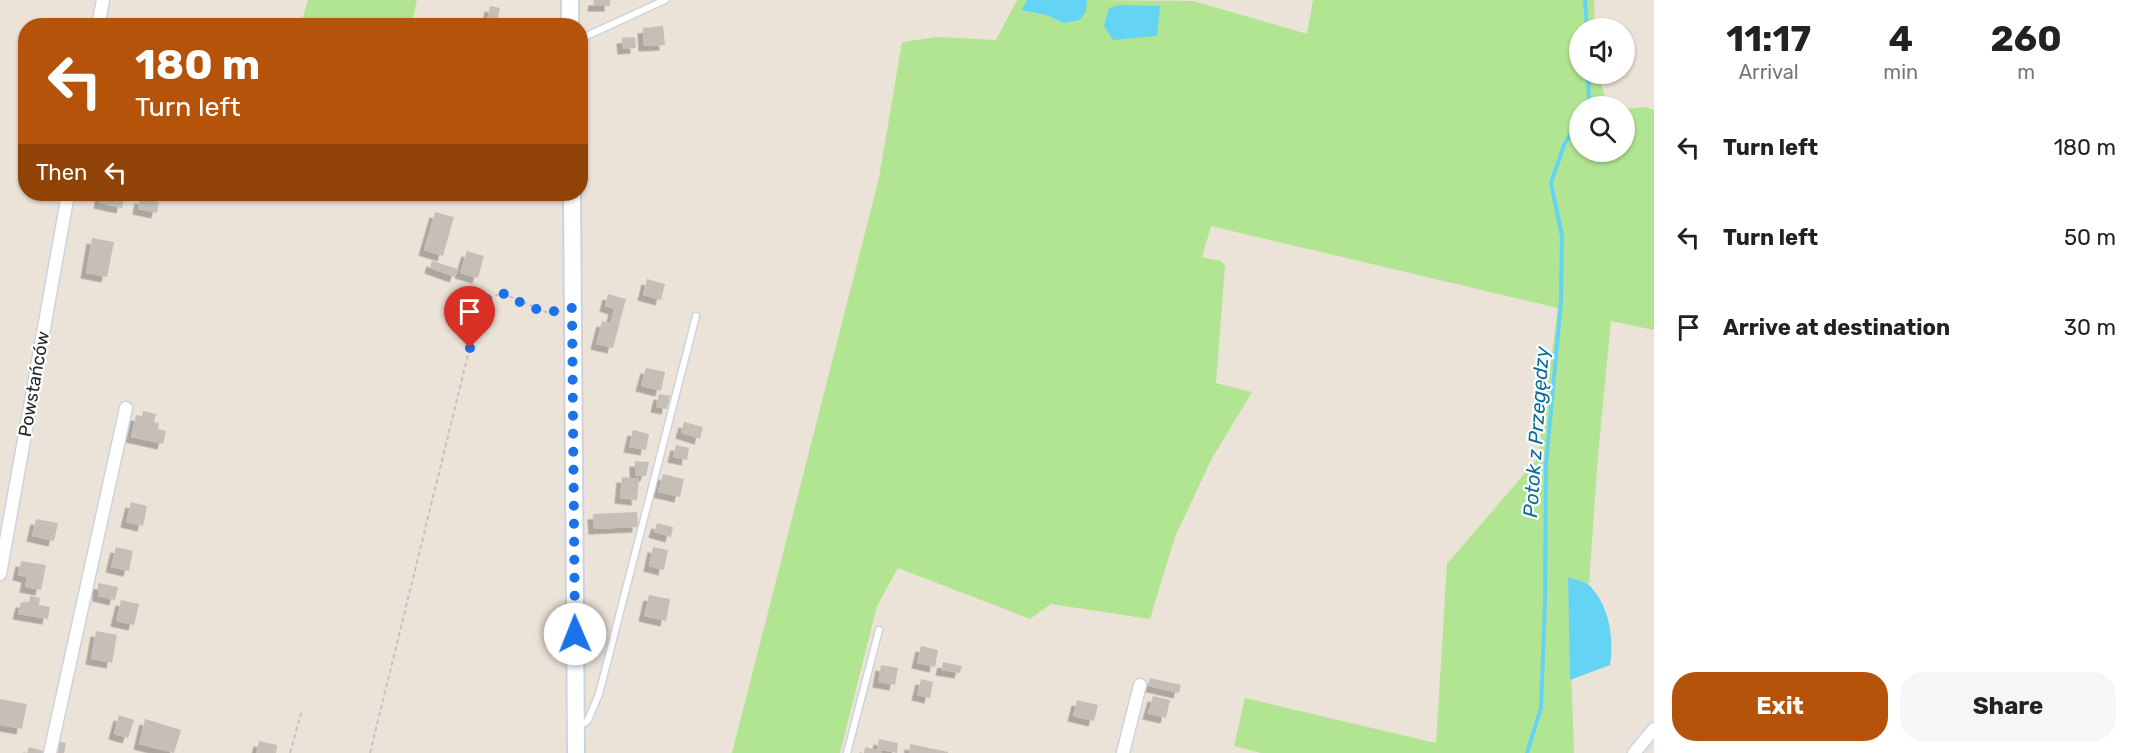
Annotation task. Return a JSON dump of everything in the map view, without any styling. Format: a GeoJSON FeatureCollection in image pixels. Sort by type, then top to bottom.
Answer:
{"type":"FeatureCollection","features":[{"type":"Feature","properties":{"kind":"main road"},"geometry":{"type":"LineString","coordinates":[[570,0],[570,18]]}},
{"type":"Feature","properties":{"kind":"main road"},"geometry":{"type":"LineString","coordinates":[[572,201],[576,753]]}},
{"type":"Feature","properties":{"kind":"street"},"geometry":{"type":"LineString","coordinates":[[100,18],[103,0]]}},
{"type":"Feature","properties":{"kind":"street","name":"Powstańców"},"geometry":{"type":"LineString","coordinates":[[0,574],[67,201]]}},
{"type":"Feature","properties":{"kind":"street"},"geometry":{"type":"LineString","coordinates":[[50,753],[126,408]]}},
{"type":"Feature","properties":{"kind":"street"},"geometry":{"type":"LineString","coordinates":[[1123,753],[1140,685]]}},
{"type":"Feature","properties":{"kind":"street"},"geometry":{"type":"LineString","coordinates":[[1634,753],[1654,729]]}},
{"type":"Feature","properties":{"kind":"lane"},"geometry":{"type":"LineString","coordinates":[[588,35],[665,0]]}},
{"type":"Feature","properties":{"kind":"lane"},"geometry":{"type":"LineString","coordinates":[[576,724],[585,723],[588,720],[599,694],[696,316]]}},
{"type":"Feature","properties":{"kind":"lane"},"geometry":{"type":"LineString","coordinates":[[847,753],[879,630]]}},
{"type":"Feature","properties":{"kind":"path"},"geometry":{"type":"LineString","coordinates":[[370,753],[481,302],[502,293],[546,312],[555,313],[572,308]]}},
{"type":"Feature","properties":{"kind":"path"},"geometry":{"type":"LineString","coordinates":[[290,753],[302,710]]}},
{"type":"Feature","properties":{"kind":"green space"},"geometry":{"type":"Polygon","coordinates":[[[308,0],[417,0],[413,18],[303,18],[308,0]]]}},
{"type":"Feature","properties":{"kind":"green space"},"geometry":{"type":"Polygon","coordinates":[[[1017,0],[1027,0],[1021,10],[1046,15],[1063,23],[1086,11],[1087,0],[1193,1],[1307,34],[1313,0],[1594,0],[1595,18],[1569,18],[1569,84],[1601,84],[1605,96],[1569,96],[1569,162],[1635,162],[1635,108],[1645,107],[1654,110],[1654,330],[1611,321],[1589,584],[1568,578],[1574,753],[1261,753],[1234,746],[1245,698],[1436,743],[1447,564],[1538,458],[1558,308],[1211,226],[1202,257],[1221,261],[1225,266],[1216,383],[1252,392],[1211,460],[1175,537],[1150,619],[1051,604],[1030,619],[898,568],[877,606],[840,753],[732,753],[879,178],[902,42],[938,37],[996,40],[1017,0]]]}},
{"type":"Feature","properties":{"kind":"water"},"geometry":{"type":"Polygon","coordinates":[[[1027,0],[1087,0],[1086,11],[1080,20],[1063,23],[1046,15],[1021,10],[1027,0]]]}},
{"type":"Feature","properties":{"kind":"water"},"geometry":{"type":"Polygon","coordinates":[[[1119,5],[1160,6],[1157,36],[1113,40],[1104,26],[1109,8],[1119,5]]]}},
{"type":"Feature","properties":{"kind":"water"},"geometry":{"type":"Polygon","coordinates":[[[1568,577],[1588,584],[1597,594],[1606,613],[1611,634],[1610,665],[1570,680],[1568,577]]]}},
{"type":"Feature","properties":{"kind":"building"},"geometry":{"type":"Polygon","coordinates":[[[594,0],[610,0],[610,6],[593,6],[594,0]]]}},
{"type":"Feature","properties":{"kind":"building"},"geometry":{"type":"Polygon","coordinates":[[[490,6],[500,8],[498,18],[488,18],[490,6]]]}},
{"type":"Feature","properties":{"kind":"building"},"geometry":{"type":"Polygon","coordinates":[[[663,26],[665,45],[644,46],[643,28],[663,26]]]}},
{"type":"Feature","properties":{"kind":"building"},"geometry":{"type":"Polygon","coordinates":[[[635,37],[636,48],[623,49],[622,38],[635,37]]]}},
{"type":"Feature","properties":{"kind":"building"},"geometry":{"type":"Polygon","coordinates":[[[99,201],[124,201],[122,208],[99,203],[99,201]]]}},
{"type":"Feature","properties":{"kind":"building"},"geometry":{"type":"Polygon","coordinates":[[[139,201],[159,202],[157,213],[138,209],[139,201]]]}},
{"type":"Feature","properties":{"kind":"building"},"geometry":{"type":"Polygon","coordinates":[[[435,212],[454,217],[443,256],[424,250],[435,212]]]}},
{"type":"Feature","properties":{"kind":"building"},"geometry":{"type":"Polygon","coordinates":[[[92,238],[114,242],[107,277],[86,273],[92,238]]]}},
{"type":"Feature","properties":{"kind":"building"},"geometry":{"type":"Polygon","coordinates":[[[467,251],[484,256],[478,278],[460,273],[467,251]]]}},
{"type":"Feature","properties":{"kind":"building"},"geometry":{"type":"Polygon","coordinates":[[[432,261],[458,269],[455,277],[430,268],[432,261]]]}},
{"type":"Feature","properties":{"kind":"building"},"geometry":{"type":"Polygon","coordinates":[[[647,279],[665,284],[661,300],[643,295],[647,279]]]}},
{"type":"Feature","properties":{"kind":"building"},"geometry":{"type":"Polygon","coordinates":[[[608,294],[626,299],[613,348],[596,344],[602,321],[610,323],[614,309],[605,306],[608,294]]]}},
{"type":"Feature","properties":{"kind":"building"},"geometry":{"type":"Polygon","coordinates":[[[646,368],[665,372],[661,391],[641,386],[646,368]]]}},
{"type":"Feature","properties":{"kind":"building"},"geometry":{"type":"Polygon","coordinates":[[[659,394],[670,396],[667,409],[656,407],[659,394]]]}},
{"type":"Feature","properties":{"kind":"building"},"geometry":{"type":"Polygon","coordinates":[[[143,411],[156,414],[154,422],[159,423],[158,429],[166,431],[163,444],[131,437],[136,415],[142,416],[143,411]]]}},
{"type":"Feature","properties":{"kind":"building"},"geometry":{"type":"Polygon","coordinates":[[[684,422],[703,427],[700,439],[681,433],[684,422]]]}},
{"type":"Feature","properties":{"kind":"building"},"geometry":{"type":"Polygon","coordinates":[[[633,430],[649,434],[646,450],[629,447],[633,430]]]}},
{"type":"Feature","properties":{"kind":"building"},"geometry":{"type":"Polygon","coordinates":[[[676,445],[689,448],[687,460],[673,457],[676,445]]]}},
{"type":"Feature","properties":{"kind":"building"},"geometry":{"type":"Polygon","coordinates":[[[635,461],[649,462],[646,476],[635,476],[635,461]]]}},
{"type":"Feature","properties":{"kind":"building"},"geometry":{"type":"Polygon","coordinates":[[[663,474],[684,479],[680,497],[658,492],[663,474]]]}},
{"type":"Feature","properties":{"kind":"building"},"geometry":{"type":"Polygon","coordinates":[[[622,477],[639,479],[637,500],[620,498],[622,477]]]}},
{"type":"Feature","properties":{"kind":"building"},"geometry":{"type":"Polygon","coordinates":[[[131,502],[147,506],[143,526],[126,522],[131,502]]]}},
{"type":"Feature","properties":{"kind":"building"},"geometry":{"type":"Polygon","coordinates":[[[637,512],[638,527],[594,529],[593,514],[637,512]]]}},
{"type":"Feature","properties":{"kind":"building"},"geometry":{"type":"Polygon","coordinates":[[[36,519],[58,523],[54,541],[32,536],[36,519]]]}},
{"type":"Feature","properties":{"kind":"building"},"geometry":{"type":"Polygon","coordinates":[[[657,523],[673,527],[671,537],[654,532],[657,523]]]}},
{"type":"Feature","properties":{"kind":"building"},"geometry":{"type":"Polygon","coordinates":[[[116,547],[133,551],[129,571],[111,567],[116,547]]]}},
{"type":"Feature","properties":{"kind":"building"},"geometry":{"type":"Polygon","coordinates":[[[653,547],[668,550],[664,570],[649,566],[653,547]]]}},
{"type":"Feature","properties":{"kind":"building"},"geometry":{"type":"Polygon","coordinates":[[[21,561],[46,565],[41,590],[25,587],[27,577],[18,575],[21,561]]]}},
{"type":"Feature","properties":{"kind":"building"},"geometry":{"type":"Polygon","coordinates":[[[98,583],[118,587],[115,600],[98,596],[98,583]]]}},
{"type":"Feature","properties":{"kind":"building"},"geometry":{"type":"Polygon","coordinates":[[[649,595],[670,599],[666,621],[644,616],[649,595]]]}},
{"type":"Feature","properties":{"kind":"building"},"geometry":{"type":"Polygon","coordinates":[[[30,596],[40,598],[39,605],[50,607],[48,619],[18,614],[21,602],[29,603],[30,596]]]}},
{"type":"Feature","properties":{"kind":"building"},"geometry":{"type":"Polygon","coordinates":[[[121,600],[139,604],[134,625],[116,621],[121,600]]]}},
{"type":"Feature","properties":{"kind":"building"},"geometry":{"type":"Polygon","coordinates":[[[96,631],[117,635],[112,663],[91,659],[96,631]]]}},
{"type":"Feature","properties":{"kind":"building"},"geometry":{"type":"Polygon","coordinates":[[[921,646],[938,650],[935,667],[917,663],[921,646]]]}},
{"type":"Feature","properties":{"kind":"building"},"geometry":{"type":"Polygon","coordinates":[[[943,662],[962,666],[960,673],[941,670],[943,662]]]}},
{"type":"Feature","properties":{"kind":"building"},"geometry":{"type":"Polygon","coordinates":[[[881,665],[898,668],[895,685],[878,682],[881,665]]]}},
{"type":"Feature","properties":{"kind":"building"},"geometry":{"type":"Polygon","coordinates":[[[1150,678],[1181,685],[1179,693],[1148,686],[1150,678]]]}},
{"type":"Feature","properties":{"kind":"building"},"geometry":{"type":"Polygon","coordinates":[[[921,679],[933,682],[930,698],[917,695],[921,679]]]}},
{"type":"Feature","properties":{"kind":"building"},"geometry":{"type":"Polygon","coordinates":[[[1153,696],[1170,700],[1166,718],[1148,714],[1153,696]]]}},
{"type":"Feature","properties":{"kind":"building"},"geometry":{"type":"Polygon","coordinates":[[[0,699],[27,704],[22,729],[0,725],[0,699]]]}},
{"type":"Feature","properties":{"kind":"building"},"geometry":{"type":"Polygon","coordinates":[[[1077,700],[1098,705],[1094,721],[1073,716],[1077,700]]]}},
{"type":"Feature","properties":{"kind":"building"},"geometry":{"type":"Polygon","coordinates":[[[119,715],[134,720],[128,738],[114,734],[119,715]]]}},
{"type":"Feature","properties":{"kind":"building"},"geometry":{"type":"Polygon","coordinates":[[[145,719],[181,730],[174,753],[139,744],[145,719]]]}},
{"type":"Feature","properties":{"kind":"building"},"geometry":{"type":"Polygon","coordinates":[[[879,739],[898,743],[897,753],[882,750],[881,753],[864,753],[865,747],[877,750],[879,739]]]}},
{"type":"Feature","properties":{"kind":"building"},"geometry":{"type":"Polygon","coordinates":[[[55,741],[66,743],[64,753],[53,753],[55,741]]]}},
{"type":"Feature","properties":{"kind":"building"},"geometry":{"type":"Polygon","coordinates":[[[259,741],[277,745],[276,753],[256,753],[259,741]]]}},
{"type":"Feature","properties":{"kind":"building"},"geometry":{"type":"Polygon","coordinates":[[[910,744],[948,752],[948,753],[909,753],[910,744]]]}},
{"type":"Feature","properties":{"kind":"building"},"geometry":{"type":"Polygon","coordinates":[[[29,747],[43,751],[43,753],[27,753],[29,747]]]}},
{"type":"Feature","properties":{"kind":"waterway","name":"Potok z Przegędzy"},"geometry":{"type":"LineString","coordinates":[[1585,0],[1586,18]]}},
{"type":"Feature","properties":{"kind":"waterway","name":"Potok z Przegędzy"},"geometry":{"type":"LineString","coordinates":[[1588,84],[1589,96]]}},
{"type":"Feature","properties":{"kind":"waterway","name":"Potok z Przegędzy"},"geometry":{"type":"LineString","coordinates":[[1527,753],[1541,708],[1545,602],[1546,465],[1561,301],[1562,236],[1551,183],[1569,137]]}},
{"type":"Feature","properties":{"kind":"route"},"geometry":{"type":"LineString","coordinates":[[470,348],[481,302],[502,293],[546,312],[555,313],[572,308],[575,634]]}}]}
